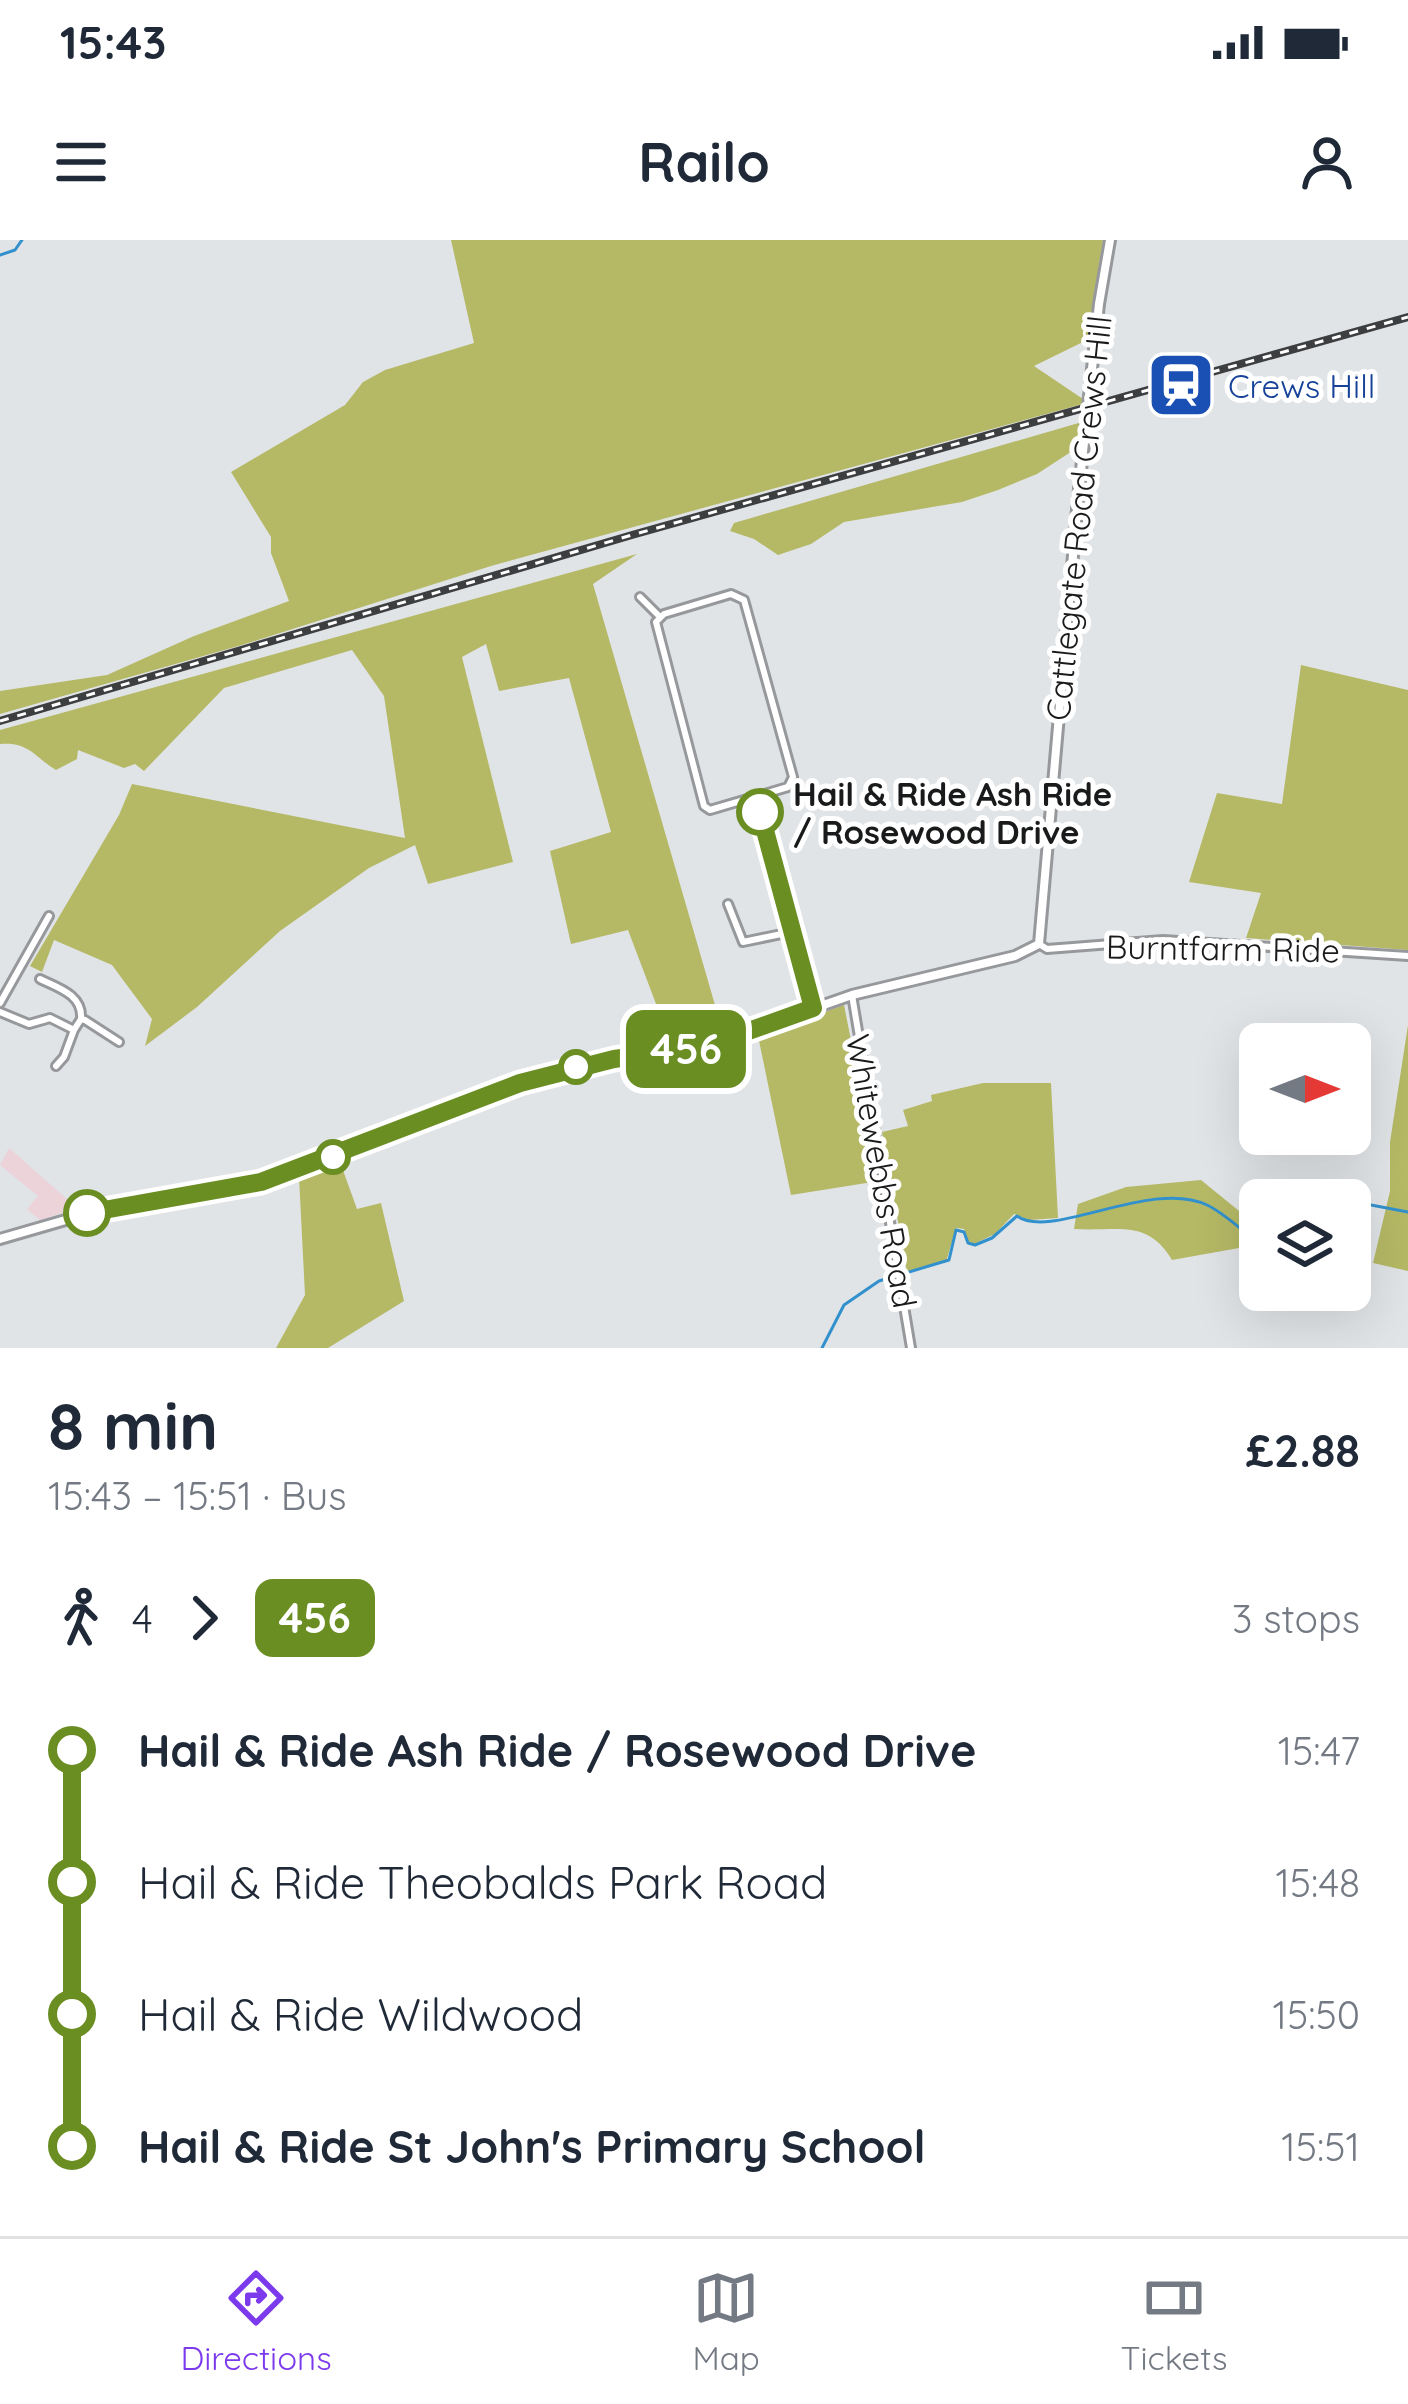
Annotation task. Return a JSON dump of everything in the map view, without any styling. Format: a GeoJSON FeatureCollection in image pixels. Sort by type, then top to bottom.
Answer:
{"type":"FeatureCollection","features":[{"type":"Feature","properties":{"kind":"street","name":"Cattlegate Road Crews Hill"},"geometry":{"type":"LineString","coordinates":[[1040,942],[1078,498],[1110,240]]}},
{"type":"Feature","properties":{"kind":"street"},"geometry":{"type":"LineString","coordinates":[[640,597],[659,616],[659,634],[704,806],[710,810],[792,784],[744,600],[738,595],[659,616]]}},
{"type":"Feature","properties":{"kind":"street"},"geometry":{"type":"LineString","coordinates":[[756,797],[813,1008]]}},
{"type":"Feature","properties":{"kind":"street"},"geometry":{"type":"LineString","coordinates":[[728,904],[742,942]]}},
{"type":"Feature","properties":{"kind":"street"},"geometry":{"type":"LineString","coordinates":[[49,916],[0,1007],[29,1024],[50,1018],[74,1030]]}},
{"type":"Feature","properties":{"kind":"street"},"geometry":{"type":"LineString","coordinates":[[732,948],[791,932]]}},
{"type":"Feature","properties":{"kind":"street","name":"Burntfarm Ride"},"geometry":{"type":"LineString","coordinates":[[1040,942],[1047,950],[1163,940],[1408,956]]}},
{"type":"Feature","properties":{"kind":"street"},"geometry":{"type":"LineString","coordinates":[[0,1239],[100,1210],[261,1182],[520,1083],[614,1059],[704,1047],[851,995],[1015,956],[1040,942]]}},
{"type":"Feature","properties":{"kind":"street"},"geometry":{"type":"LineString","coordinates":[[40,979],[70,994],[80,1006],[81,1019],[56,1066]]}},
{"type":"Feature","properties":{"kind":"street","name":"Whitewebbs Road"},"geometry":{"type":"LineString","coordinates":[[851,995],[911,1348]]}},
{"type":"Feature","properties":{"kind":"street"},"geometry":{"type":"LineString","coordinates":[[81,1019],[119,1042]]}},
{"type":"Feature","properties":{"kind":"shaded area"},"geometry":{"type":"Polygon","coordinates":[[[9,1148],[77,1208],[40,1220],[27,1209],[38,1196],[0,1165],[9,1148]]]}},
{"type":"Feature","properties":{"kind":"green space"},"geometry":{"type":"Polygon","coordinates":[[[451,240],[1103,240],[1087,340],[1034,366],[1083,399],[1083,404],[491,566],[242,645],[0,714],[0,691],[107,675],[289,601],[271,553],[271,537],[231,472],[345,405],[363,382],[385,370],[474,343],[451,240]]]}},
{"type":"Feature","properties":{"kind":"green space"},"geometry":{"type":"Polygon","coordinates":[[[1082,422],[1080,446],[1037,474],[962,502],[844,522],[811,544],[778,555],[730,531],[734,523],[1082,422]]]}},
{"type":"Feature","properties":{"kind":"green space"},"geometry":{"type":"Polygon","coordinates":[[[637,554],[593,584],[724,1036],[672,1046],[628,930],[571,944],[550,851],[611,832],[569,678],[499,691],[486,644],[462,657],[513,862],[428,884],[415,845],[369,868],[280,931],[197,1007],[145,1046],[152,1019],[112,965],[54,940],[42,972],[30,966],[119,815],[132,784],[405,838],[384,696],[352,650],[224,688],[144,771],[135,764],[124,768],[78,750],[77,759],[56,770],[25,748],[0,744],[0,730],[637,554]]]}},
{"type":"Feature","properties":{"kind":"green space"},"geometry":{"type":"Polygon","coordinates":[[[1301,665],[1408,690],[1408,950],[1246,938],[1261,893],[1189,882],[1217,793],[1282,804],[1301,665]]]}},
{"type":"Feature","properties":{"kind":"green space"},"geometry":{"type":"Polygon","coordinates":[[[844,1005],[879,1181],[791,1195],[758,1036],[844,1005]]]}},
{"type":"Feature","properties":{"kind":"green space"},"geometry":{"type":"Polygon","coordinates":[[[1408,1025],[1408,1271],[1373,1263],[1390,1191],[1390,1142],[1408,1025]]]}},
{"type":"Feature","properties":{"kind":"green space"},"geometry":{"type":"Polygon","coordinates":[[[983,1083],[1051,1083],[1058,1218],[1029,1220],[1014,1214],[995,1234],[974,1244],[964,1229],[956,1228],[946,1262],[907,1272],[882,1132],[908,1126],[903,1110],[932,1101],[931,1095],[983,1083]]]}},
{"type":"Feature","properties":{"kind":"green space"},"geometry":{"type":"Polygon","coordinates":[[[340,1162],[357,1209],[381,1203],[404,1301],[328,1348],[276,1348],[305,1295],[299,1177],[340,1162]]]}},
{"type":"Feature","properties":{"kind":"green space"},"geometry":{"type":"Polygon","coordinates":[[[1201,1180],[1239,1211],[1239,1248],[1172,1260],[1142,1233],[1074,1229],[1078,1204],[1126,1187],[1201,1180]]]}},
{"type":"Feature","properties":{"kind":"waterway"},"geometry":{"type":"LineString","coordinates":[[0,255],[15,250],[22,240]]}},
{"type":"Feature","properties":{"kind":"waterway"},"geometry":{"type":"LineString","coordinates":[[822,1348],[844,1305],[879,1281],[949,1260],[956,1230],[975,1245],[992,1238],[1017,1216],[1033,1222],[1053,1221],[1158,1199],[1207,1205],[1239,1228]]}},
{"type":"Feature","properties":{"kind":"waterway"},"geometry":{"type":"LineString","coordinates":[[1371,1205],[1408,1212]]}},
{"type":"Feature","properties":{"kind":"railway"},"geometry":{"type":"LineString","coordinates":[[0,721],[632,535],[1408,317]]}},
{"type":"Feature","properties":{"kind":"bus line","name":"456"},"geometry":{"type":"LineString","coordinates":[[87,1213],[261,1182],[520,1083],[614,1059],[704,1047],[813,1008],[760,812]]}},
{"type":"Feature","properties":{"kind":"place","name":"Crews Hill"},"geometry":{"type":"Point","coordinates":[1181,385]}},
{"type":"Feature","properties":{"kind":"place","name":"Hail & Ride Ash Ride / Rosewood Drive"},"geometry":{"type":"Point","coordinates":[760,812]}}]}
